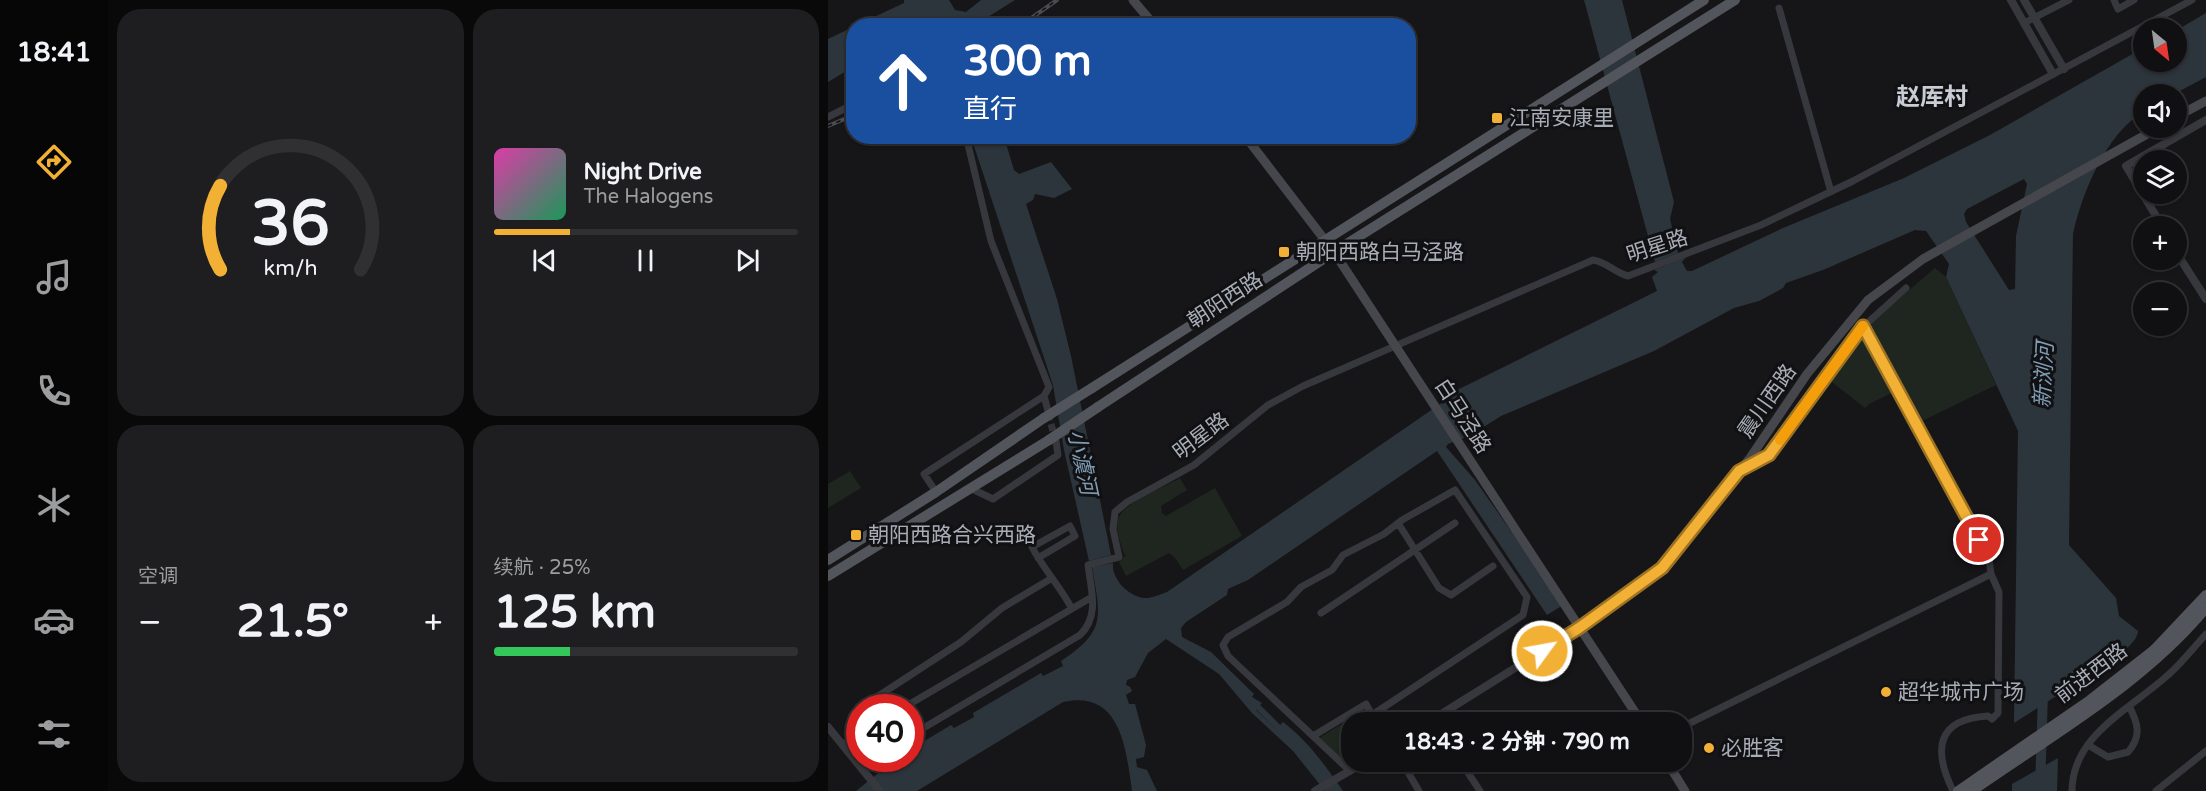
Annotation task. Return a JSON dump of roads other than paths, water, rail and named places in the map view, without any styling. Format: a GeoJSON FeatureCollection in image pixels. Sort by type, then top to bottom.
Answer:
{"type":"FeatureCollection","features":[{"type":"Feature","properties":{"kind":"main road"},"geometry":{"type":"LineString","coordinates":[[1133,0],[1148,18]]}},
{"type":"Feature","properties":{"kind":"main road","name":"朝阳西路"},"geometry":{"type":"LineString","coordinates":[[828,560],[936,492],[1046,415],[1326,242],[1704,0]]}},
{"type":"Feature","properties":{"kind":"main road","name":"朝阳西路"},"geometry":{"type":"LineString","coordinates":[[828,576],[1052,440],[1098,407],[1334,252],[1736,0]]}},
{"type":"Feature","properties":{"kind":"main road"},"geometry":{"type":"LineString","coordinates":[[2187,111],[2206,101]]}},
{"type":"Feature","properties":{"kind":"main road","name":"震川西路"},"geometry":{"type":"LineString","coordinates":[[1579,628],[1662,568],[1739,471],[1807,375],[1868,300],[1923,259],[2140,138]]}},
{"type":"Feature","properties":{"kind":"main road","name":"白马泾路"},"geometry":{"type":"LineString","coordinates":[[1251,144],[1334,252],[1635,712]]}},
{"type":"Feature","properties":{"kind":"main road","name":"前进西路"},"geometry":{"type":"LineString","coordinates":[[1958,791],[2157,653],[2206,595]]}},
{"type":"Feature","properties":{"kind":"main road","name":"前进西路"},"geometry":{"type":"LineString","coordinates":[[1972,791],[2097,704],[2206,608]]}},
{"type":"Feature","properties":{"kind":"main road"},"geometry":{"type":"LineString","coordinates":[[1673,772],[1685,791]]}},
{"type":"Feature","properties":{"kind":"street"},"geometry":{"type":"LineString","coordinates":[[2011,0],[2053,74]]}},
{"type":"Feature","properties":{"kind":"street"},"geometry":{"type":"LineString","coordinates":[[2024,0],[2064,69]]}},
{"type":"Feature","properties":{"kind":"street"},"geometry":{"type":"LineString","coordinates":[[2024,23],[2069,0]]}},
{"type":"Feature","properties":{"kind":"street"},"geometry":{"type":"LineString","coordinates":[[2114,0],[2118,9],[2134,0]]}},
{"type":"Feature","properties":{"kind":"street","name":"明星路"},"geometry":{"type":"LineString","coordinates":[[1092,597],[1088,565],[1119,557],[1113,520],[1115,512],[1127,502],[1194,465],[1268,405],[1302,386],[1593,260],[1603,262],[1628,276],[1761,225],[1831,192],[2193,0]]}},
{"type":"Feature","properties":{"kind":"street"},"geometry":{"type":"LineString","coordinates":[[1779,8],[1831,192]]}},
{"type":"Feature","properties":{"kind":"street"},"geometry":{"type":"LineString","coordinates":[[828,117],[846,108]]}},
{"type":"Feature","properties":{"kind":"street"},"geometry":{"type":"LineString","coordinates":[[2156,216],[2126,166],[2206,120]]}},
{"type":"Feature","properties":{"kind":"street"},"geometry":{"type":"LineString","coordinates":[[968,144],[991,241],[1048,387],[1044,396],[1046,415]]}},
{"type":"Feature","properties":{"kind":"street"},"geometry":{"type":"LineString","coordinates":[[2187,269],[2206,299]]}},
{"type":"Feature","properties":{"kind":"street"},"geometry":{"type":"LineString","coordinates":[[1739,471],[1769,455],[1863,326],[1906,288]]}},
{"type":"Feature","properties":{"kind":"street"},"geometry":{"type":"LineString","coordinates":[[1863,326],[1989,559],[1991,574],[1999,592],[1998,713],[1992,719],[1988,716],[1965,718],[1947,729],[1941,741],[1941,757],[1943,772],[1953,791]]}},
{"type":"Feature","properties":{"kind":"street"},"geometry":{"type":"LineString","coordinates":[[936,492],[924,474],[1044,396]]}},
{"type":"Feature","properties":{"kind":"street"},"geometry":{"type":"LineString","coordinates":[[972,489],[993,499],[1058,455],[1052,440]]}},
{"type":"Feature","properties":{"kind":"street"},"geometry":{"type":"LineString","coordinates":[[1341,762],[1228,656],[1223,645],[1228,637],[1287,602],[1301,586],[1332,570],[1343,555],[1384,534],[1398,523],[1455,490],[1527,597],[1526,609],[1523,615],[1377,712]]}},
{"type":"Feature","properties":{"kind":"street"},"geometry":{"type":"LineString","coordinates":[[1398,523],[1439,588],[1451,595],[1493,566]]}},
{"type":"Feature","properties":{"kind":"street"},"geometry":{"type":"LineString","coordinates":[[1321,613],[1455,523]]}},
{"type":"Feature","properties":{"kind":"street"},"geometry":{"type":"LineString","coordinates":[[1038,558],[1075,536],[1070,526],[1032,547],[1038,558],[1052,578],[1060,586],[1072,609]]}},
{"type":"Feature","properties":{"kind":"street"},"geometry":{"type":"LineString","coordinates":[[1692,722],[1991,574]]}},
{"type":"Feature","properties":{"kind":"street"},"geometry":{"type":"LineString","coordinates":[[881,694],[961,642],[1002,608],[1052,578]]}},
{"type":"Feature","properties":{"kind":"street"},"geometry":{"type":"LineString","coordinates":[[924,696],[1092,597],[1094,611],[1091,621],[1080,635],[924,728]]}},
{"type":"Feature","properties":{"kind":"street","name":"震川西路"},"geometry":{"type":"LineString","coordinates":[[1448,712],[1579,628]]}},
{"type":"Feature","properties":{"kind":"street"},"geometry":{"type":"LineString","coordinates":[[2072,791],[2072,776],[2088,745],[2108,723],[2169,674],[2206,634]]}},
{"type":"Feature","properties":{"kind":"street"},"geometry":{"type":"LineString","coordinates":[[1353,712],[1366,704],[1370,712]]}},
{"type":"Feature","properties":{"kind":"street"},"geometry":{"type":"LineString","coordinates":[[2088,745],[2108,757],[2128,752],[2137,739],[2138,730],[2129,706]]}},
{"type":"Feature","properties":{"kind":"street"},"geometry":{"type":"LineString","coordinates":[[1313,736],[1341,719]]}},
{"type":"Feature","properties":{"kind":"street"},"geometry":{"type":"LineString","coordinates":[[828,727],[880,791]]}},
{"type":"Feature","properties":{"kind":"street"},"geometry":{"type":"LineString","coordinates":[[842,744],[846,744]]}},
{"type":"Feature","properties":{"kind":"street"},"geometry":{"type":"LineString","coordinates":[[2156,791],[2206,751]]}},
{"type":"Feature","properties":{"kind":"street"},"geometry":{"type":"LineString","coordinates":[[1318,789],[1348,772]]}},
{"type":"Feature","properties":{"kind":"street"},"geometry":{"type":"LineString","coordinates":[[1407,772],[1419,791]]}},
{"type":"Feature","properties":{"kind":"street"},"geometry":{"type":"LineString","coordinates":[[1468,772],[1480,791]]}},
{"type":"Feature","properties":{"kind":"water"},"geometry":{"type":"Polygon","coordinates":[[[904,0],[949,0],[955,10],[966,12],[981,0],[1015,0],[986,18],[872,18],[904,3],[904,0]]]}},
{"type":"Feature","properties":{"kind":"water"},"geometry":{"type":"Polygon","coordinates":[[[1584,0],[1622,0],[1674,202],[1670,219],[1678,253],[1655,262],[1584,0]]]}},
{"type":"Feature","properties":{"kind":"water"},"geometry":{"type":"Polygon","coordinates":[[[2206,13],[2206,77],[2187,87],[2187,84],[2133,84],[2133,120],[2107,149],[2089,183],[2073,234],[2069,545],[2116,598],[2119,616],[2138,631],[2130,645],[2112,661],[2014,723],[2018,431],[1946,277],[1949,264],[1926,231],[1915,230],[1823,270],[1786,283],[1783,288],[1759,301],[1734,308],[1654,351],[1501,416],[1469,436],[1448,444],[1446,447],[1475,480],[1563,605],[1547,615],[1437,451],[1248,580],[1228,589],[1227,595],[1186,622],[1181,628],[1182,637],[1211,652],[1254,694],[1252,697],[1262,703],[1256,710],[1276,729],[1283,722],[1300,737],[1343,791],[1325,791],[1293,751],[1252,713],[1219,674],[1166,639],[1148,653],[1135,677],[1127,680],[1126,685],[1132,691],[1126,695],[1129,704],[1135,704],[1146,745],[1144,757],[1136,759],[1137,767],[1147,770],[1157,791],[1132,791],[1127,758],[1117,726],[1109,713],[1097,705],[1082,700],[1063,702],[917,791],[856,791],[880,772],[924,772],[924,741],[951,725],[954,728],[974,717],[973,713],[1041,673],[1043,676],[1063,666],[1061,661],[1086,641],[1097,622],[1097,599],[1092,567],[1113,563],[1115,576],[1119,582],[1135,595],[1148,598],[1167,592],[1443,402],[1445,396],[1657,291],[1652,277],[1658,272],[1654,270],[1686,257],[1682,262],[1687,271],[1692,271],[1783,228],[1904,178],[1990,135],[2133,54],[2133,72],[2187,72],[2187,24],[2206,13]],[[2024,179],[1967,209],[1964,214],[1966,222],[2009,290],[2015,289],[2016,236],[2027,184],[2024,179]]]}},
{"type":"Feature","properties":{"kind":"water"},"geometry":{"type":"Polygon","coordinates":[[[846,30],[846,71],[828,82],[828,39],[846,30]]]}},
{"type":"Feature","properties":{"kind":"water","name":"小澞河"},"geometry":{"type":"Polygon","coordinates":[[[973,144],[1006,144],[1014,170],[1019,174],[1051,162],[1072,189],[1054,198],[1035,194],[1033,200],[1026,204],[1057,299],[1071,356],[1111,555],[1089,561],[1064,450],[1053,385],[973,144]]]}},
{"type":"Feature","properties":{"kind":"water"},"geometry":{"type":"Polygon","coordinates":[[[2058,758],[2057,791],[2012,791],[2012,784],[2058,758]]]}},
{"type":"Feature","properties":{"kind":"waterway","name":"新浏河"},"geometry":{"type":"LineString","coordinates":[[2040,791],[2043,692]]}},
{"type":"Feature","properties":{"kind":"waterway"},"geometry":{"type":"LineString","coordinates":[[1254,703],[1283,732]]}},
{"type":"Feature","properties":{"kind":"tunnel"},"geometry":{"type":"LineString","coordinates":[[1048,414],[1055,438]]}},
{"type":"Feature","properties":{"kind":"railway"},"geometry":{"type":"LineString","coordinates":[[1031,18],[1057,0]]}},
{"type":"Feature","properties":{"kind":"railway"},"geometry":{"type":"LineString","coordinates":[[828,126],[846,118]]}},
{"type":"Feature","properties":{"kind":"place","name":"江南安康里"},"geometry":{"type":"Point","coordinates":[1497,118]}},
{"type":"Feature","properties":{"kind":"place","name":"朝阳西路白马泾路"},"geometry":{"type":"Point","coordinates":[1284,252]}},
{"type":"Feature","properties":{"kind":"place","name":"朝阳西路合兴西路"},"geometry":{"type":"Point","coordinates":[856,535]}},
{"type":"Feature","properties":{"kind":"place","name":"超华城市广场"},"geometry":{"type":"Point","coordinates":[1886,692]}},
{"type":"Feature","properties":{"kind":"place","name":"必胜客"},"geometry":{"type":"Point","coordinates":[1709,748]}},
{"type":"Feature","properties":{"kind":"district","name":"赵厍村"},"geometry":{"type":"Point","coordinates":[1932,97]}}]}
